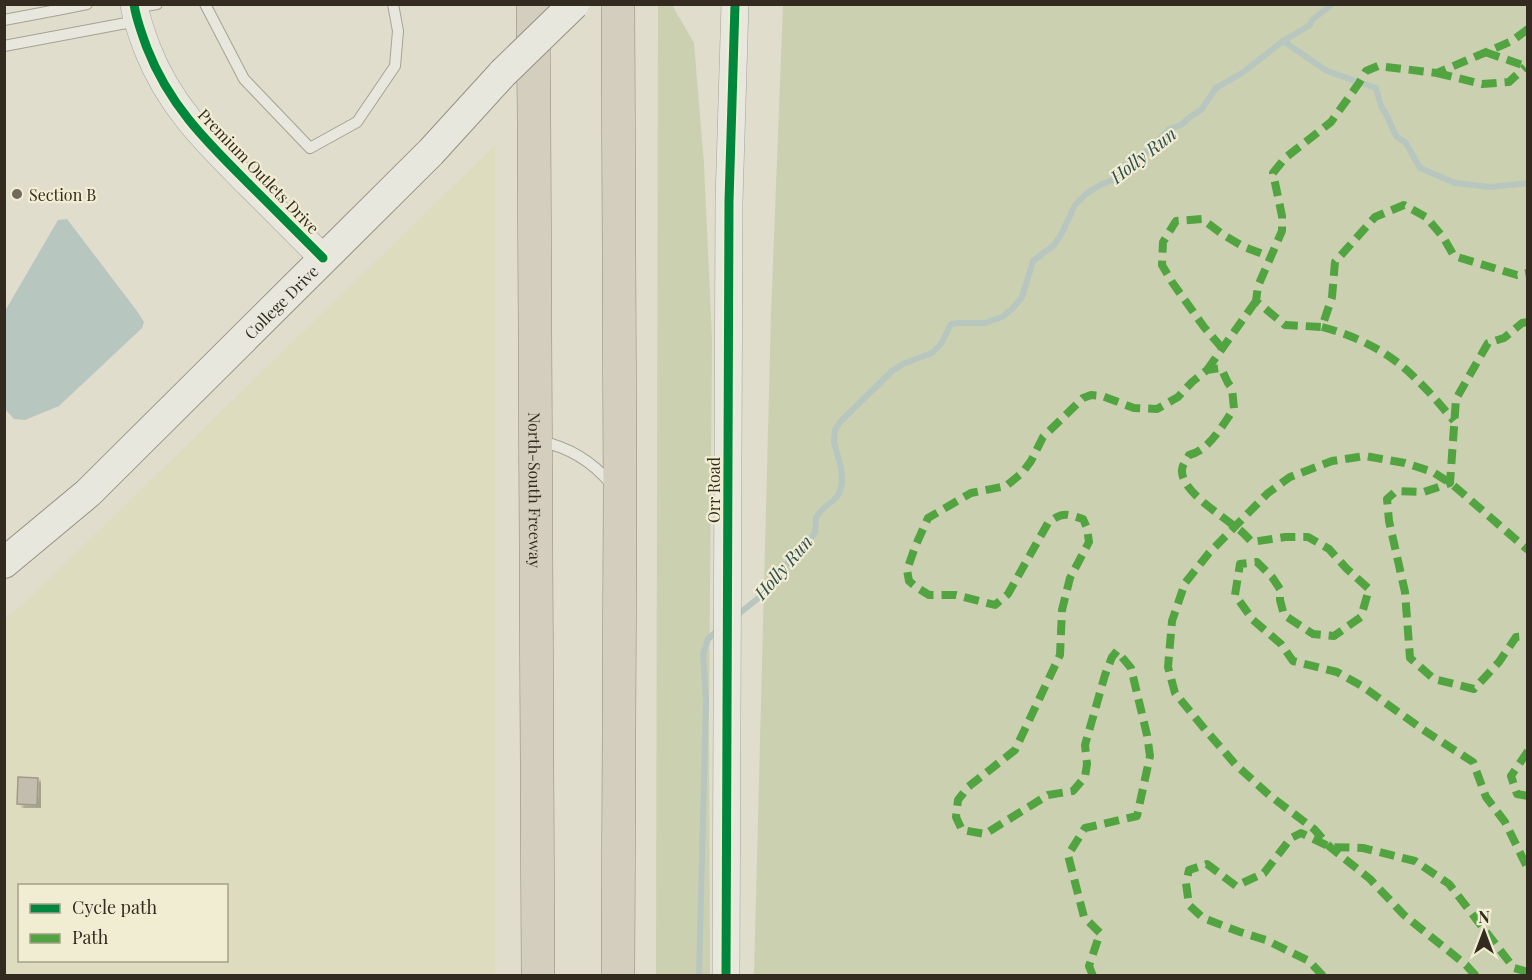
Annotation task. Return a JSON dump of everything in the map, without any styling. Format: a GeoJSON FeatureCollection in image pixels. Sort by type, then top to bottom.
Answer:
{"type":"FeatureCollection","features":[{"type":"Feature","properties":{"kind":"highway","name":"North-South Freeway"},"geometry":{"type":"LineString","coordinates":[[533,4],[538,975]]}},
{"type":"Feature","properties":{"kind":"highway"},"geometry":{"type":"LineString","coordinates":[[618,4],[620,495],[618,975]]}},
{"type":"Feature","properties":{"kind":"main road","name":"College Drive"},"geometry":{"type":"LineString","coordinates":[[4,563],[88,494],[431,152],[503,74],[574,4]]}},
{"type":"Feature","properties":{"kind":"street","name":"Orr Road"},"geometry":{"type":"LineString","coordinates":[[716,4],[729,201]]}},
{"type":"Feature","properties":{"kind":"street","name":"Orr Road"},"geometry":{"type":"LineString","coordinates":[[726,975],[729,201],[735,4]]}},
{"type":"Feature","properties":{"kind":"street","name":"Premium Outlets Drive"},"geometry":{"type":"LineString","coordinates":[[141,9],[153,63],[166,89],[186,118],[323,258]]}},
{"type":"Feature","properties":{"kind":"lane"},"geometry":{"type":"LineString","coordinates":[[4,20],[60,7],[87,4]]}},
{"type":"Feature","properties":{"kind":"lane"},"geometry":{"type":"LineString","coordinates":[[205,4],[244,79],[310,148],[357,122],[394,66],[398,31],[393,4]]}},
{"type":"Feature","properties":{"kind":"lane"},"geometry":{"type":"LineString","coordinates":[[4,46],[141,9]]}},
{"type":"Feature","properties":{"kind":"lane"},"geometry":{"type":"LineString","coordinates":[[536,441],[554,444],[572,451],[603,475],[620,495]]}},
{"type":"Feature","properties":{"kind":"shaded area"},"geometry":{"type":"Polygon","coordinates":[[[495,145],[495,975],[5,976],[5,617],[18,609],[495,145]]]}},
{"type":"Feature","properties":{"kind":"shaded area"},"geometry":{"type":"Polygon","coordinates":[[[67,219],[144,322],[142,328],[59,406],[25,420],[14,419],[5,409],[5,311],[58,220],[67,219]]]}},
{"type":"Feature","properties":{"kind":"green space"},"geometry":{"type":"Polygon","coordinates":[[[658,5],[672,5],[694,43],[704,164],[712,340],[709,717],[710,976],[656,975],[658,5]]]}},
{"type":"Feature","properties":{"kind":"green space"},"geometry":{"type":"Polygon","coordinates":[[[783,5],[1527,5],[1527,975],[754,975],[771,314],[783,5]]]}},
{"type":"Feature","properties":{"kind":"building"},"geometry":{"type":"Polygon","coordinates":[[[18,777],[38,778],[37,805],[17,804],[18,777]]]}},
{"type":"Feature","properties":{"kind":"waterway","name":"Holly Run"},"geometry":{"type":"LineString","coordinates":[[735,617],[767,591],[791,559],[812,537],[819,513],[839,494],[842,483],[841,468],[834,442],[835,430],[840,422],[892,371],[903,364],[932,353],[941,344],[951,324],[985,323],[1002,317],[1012,309],[1022,297],[1033,261],[1054,245],[1075,205],[1086,194],[1118,178],[1123,166],[1141,156],[1169,129],[1181,125],[1201,110],[1216,88],[1242,73],[1283,41],[1310,25],[1312,20],[1332,4]]}},
{"type":"Feature","properties":{"kind":"waterway"},"geometry":{"type":"LineString","coordinates":[[1283,41],[1327,71],[1376,88],[1381,106],[1396,136],[1406,143],[1420,168],[1455,183],[1490,187],[1528,183]]}},
{"type":"Feature","properties":{"kind":"waterway","name":"Holly Run"},"geometry":{"type":"LineString","coordinates":[[699,976],[706,700],[703,654],[708,639],[720,628]]}},
{"type":"Feature","properties":{"kind":"marked path"},"geometry":{"type":"LineString","coordinates":[[1528,29],[1512,41],[1437,73],[1378,66],[1366,71],[1331,122],[1285,158],[1273,173],[1282,216],[1282,231],[1258,286],[1256,301],[1285,325],[1322,327],[1332,297],[1335,262],[1375,217],[1404,205],[1426,217],[1443,237],[1454,256],[1517,275],[1528,273]]}},
{"type":"Feature","properties":{"kind":"marked path"},"geometry":{"type":"LineString","coordinates":[[1485,52],[1528,67]]}},
{"type":"Feature","properties":{"kind":"marked path"},"geometry":{"type":"LineString","coordinates":[[1437,73],[1482,84],[1509,82],[1525,67]]}},
{"type":"Feature","properties":{"kind":"marked path"},"geometry":{"type":"LineString","coordinates":[[1222,348],[1204,327],[1162,265],[1163,242],[1176,221],[1202,219],[1244,247],[1271,257]]}},
{"type":"Feature","properties":{"kind":"marked path"},"geometry":{"type":"LineString","coordinates":[[1207,370],[1256,301]]}},
{"type":"Feature","properties":{"kind":"marked path"},"geometry":{"type":"LineString","coordinates":[[1528,322],[1522,323],[1504,338],[1488,343],[1456,399],[1450,483],[1424,492],[1396,491],[1387,499],[1389,521],[1405,592],[1410,658],[1434,679],[1474,689],[1499,662],[1516,637],[1528,636]]}},
{"type":"Feature","properties":{"kind":"marked path"},"geometry":{"type":"LineString","coordinates":[[1322,327],[1348,335],[1396,361],[1426,389],[1454,421]]}},
{"type":"Feature","properties":{"kind":"marked path"},"geometry":{"type":"LineString","coordinates":[[1093,976],[1089,966],[1100,933],[1084,917],[1068,855],[1085,828],[1137,816],[1150,756],[1131,668],[1117,651],[1105,675],[1085,745],[1087,764],[1085,777],[1073,791],[1048,795],[985,834],[962,830],[956,817],[958,800],[968,787],[1015,750],[1060,655],[1062,610],[1070,578],[1089,542],[1083,519],[1065,515],[1048,523],[1008,594],[995,605],[956,595],[929,595],[909,581],[907,570],[928,518],[971,493],[1006,486],[1022,473],[1043,437],[1083,398],[1091,395],[1102,396],[1134,408],[1157,409],[1178,397],[1207,370],[1221,368],[1232,388],[1234,409],[1209,443],[1189,455],[1182,468],[1184,480],[1195,495],[1252,542],[1285,537],[1308,537],[1329,549],[1369,589],[1361,617],[1334,636],[1313,634],[1284,615],[1280,589],[1257,562],[1240,564],[1235,595],[1253,620],[1281,644],[1293,661],[1337,672],[1362,686],[1473,762],[1486,797],[1505,822],[1528,869]]}},
{"type":"Feature","properties":{"kind":"marked path"},"geometry":{"type":"LineString","coordinates":[[1476,976],[1466,965],[1404,915],[1370,879],[1330,847],[1314,829],[1269,795],[1235,764],[1203,727],[1175,693],[1168,667],[1172,621],[1185,583],[1209,553],[1268,493],[1290,477],[1332,461],[1365,456],[1405,463],[1433,472],[1453,485],[1528,550]]}},
{"type":"Feature","properties":{"kind":"marked path"},"geometry":{"type":"LineString","coordinates":[[1528,751],[1511,776],[1517,794],[1528,796]]}},
{"type":"Feature","properties":{"kind":"marked path"},"geometry":{"type":"LineString","coordinates":[[1323,976],[1309,961],[1266,940],[1203,918],[1189,905],[1186,883],[1189,870],[1207,864],[1236,886],[1264,873],[1291,838],[1301,833],[1330,847],[1363,848],[1415,861],[1449,884],[1514,968],[1528,972]]}},
{"type":"Feature","properties":{"kind":"cycle path"},"geometry":{"type":"LineString","coordinates":[[134,4],[147,48],[166,87],[178,105],[218,152],[323,258]]}},
{"type":"Feature","properties":{"kind":"cycle path"},"geometry":{"type":"LineString","coordinates":[[726,976],[729,201],[735,4]]}},
{"type":"Feature","properties":{"kind":"place","name":"Section B"},"geometry":{"type":"Point","coordinates":[17,194]}}]}
